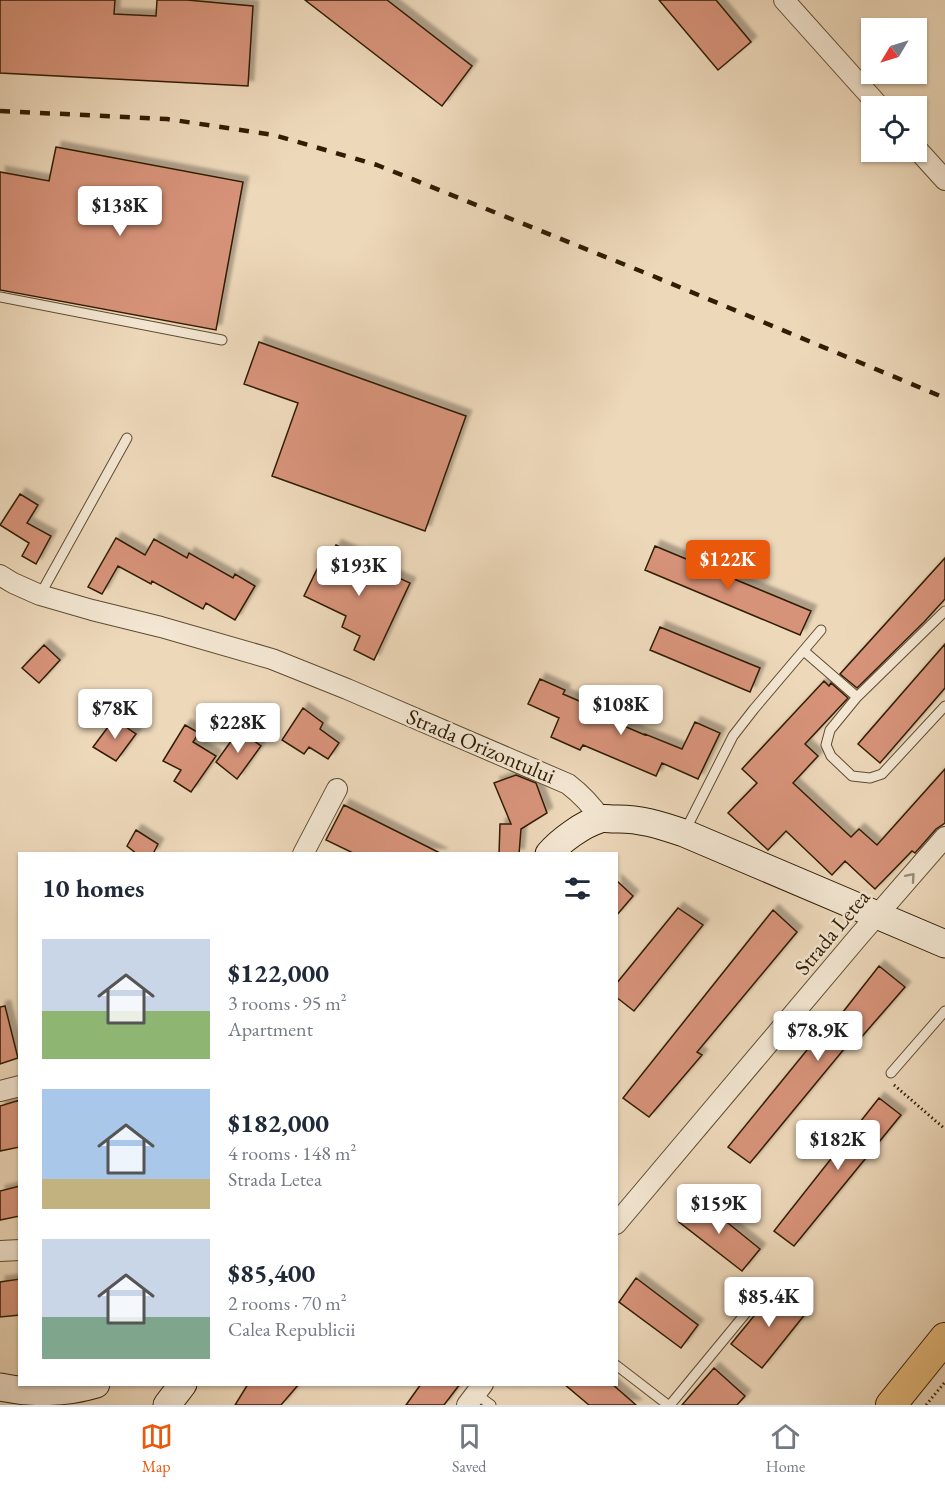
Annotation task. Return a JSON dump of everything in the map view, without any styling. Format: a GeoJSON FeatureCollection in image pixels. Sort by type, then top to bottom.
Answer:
{"type":"FeatureCollection","features":[{"type":"Feature","properties":{"kind":"main road"},"geometry":{"type":"LineString","coordinates":[[891,1405],[945,1338]]}},
{"type":"Feature","properties":{"kind":"street"},"geometry":{"type":"LineString","coordinates":[[784,0],[870,96]]}},
{"type":"Feature","properties":{"kind":"street"},"geometry":{"type":"LineString","coordinates":[[927,160],[945,180]]}},
{"type":"Feature","properties":{"kind":"street","name":"Strada Orizontului"},"geometry":{"type":"LineString","coordinates":[[0,575],[40,595],[272,659],[347,689],[568,784],[582,795],[601,819]]}},
{"type":"Feature","properties":{"kind":"street"},"geometry":{"type":"LineString","coordinates":[[309,852],[337,789]]}},
{"type":"Feature","properties":{"kind":"street"},"geometry":{"type":"LineString","coordinates":[[550,852],[555,846],[579,829],[601,819],[631,819],[656,823],[945,944]]}},
{"type":"Feature","properties":{"kind":"street","name":"Strada Letea"},"geometry":{"type":"LineString","coordinates":[[618,1222],[945,837]]}},
{"type":"Feature","properties":{"kind":"street"},"geometry":{"type":"LineString","coordinates":[[0,1091],[18,1086]]}},
{"type":"Feature","properties":{"kind":"street"},"geometry":{"type":"LineString","coordinates":[[0,1251],[18,1250]]}},
{"type":"Feature","properties":{"kind":"street"},"geometry":{"type":"LineString","coordinates":[[0,1387],[43,1392],[90,1386]]}},
{"type":"Feature","properties":{"kind":"street"},"geometry":{"type":"LineString","coordinates":[[167,1405],[181,1386]]}},
{"type":"Feature","properties":{"kind":"lane"},"geometry":{"type":"LineString","coordinates":[[0,297],[222,340]]}},
{"type":"Feature","properties":{"kind":"lane"},"geometry":{"type":"LineString","coordinates":[[40,595],[127,438]]}},
{"type":"Feature","properties":{"kind":"lane"},"geometry":{"type":"LineString","coordinates":[[945,611],[857,697],[830,730],[826,745],[831,756],[852,776],[870,778],[882,774],[945,706]]}},
{"type":"Feature","properties":{"kind":"lane"},"geometry":{"type":"LineString","coordinates":[[684,833],[734,736],[821,630]]}},
{"type":"Feature","properties":{"kind":"lane"},"geometry":{"type":"LineString","coordinates":[[804,651],[857,697]]}},
{"type":"Feature","properties":{"kind":"lane"},"geometry":{"type":"LineString","coordinates":[[891,1073],[945,1011]]}},
{"type":"Feature","properties":{"kind":"lane"},"geometry":{"type":"LineString","coordinates":[[618,1367],[669,1405],[764,1292]]}},
{"type":"Feature","properties":{"kind":"path"},"geometry":{"type":"LineString","coordinates":[[891,1073],[890,1082],[945,1129]]}},
{"type":"Feature","properties":{"kind":"path"},"geometry":{"type":"LineString","coordinates":[[926,1405],[945,1383]]}},
{"type":"Feature","properties":{"kind":"building"},"geometry":{"type":"Polygon","coordinates":[[[0,0],[115,0],[114,14],[156,16],[157,0],[187,0],[253,6],[248,86],[0,73],[0,0]]]}},
{"type":"Feature","properties":{"kind":"building"},"geometry":{"type":"Polygon","coordinates":[[[305,0],[387,0],[472,66],[442,106],[305,0]]]}},
{"type":"Feature","properties":{"kind":"building"},"geometry":{"type":"Polygon","coordinates":[[[659,0],[716,0],[751,42],[718,70],[659,0]]]}},
{"type":"Feature","properties":{"kind":"building"},"geometry":{"type":"Polygon","coordinates":[[[56,147],[243,182],[216,330],[0,290],[0,172],[49,181],[56,147]]]}},
{"type":"Feature","properties":{"kind":"building"},"geometry":{"type":"Polygon","coordinates":[[[259,342],[466,416],[425,531],[272,476],[298,403],[244,384],[259,342]]]}},
{"type":"Feature","properties":{"kind":"building"},"geometry":{"type":"Polygon","coordinates":[[[20,494],[38,505],[27,523],[51,536],[36,564],[22,556],[29,543],[0,525],[20,494]]]}},
{"type":"Feature","properties":{"kind":"building"},"geometry":{"type":"Polygon","coordinates":[[[116,538],[145,555],[154,539],[187,558],[189,553],[233,578],[235,574],[255,586],[235,620],[206,603],[203,609],[152,581],[151,584],[118,566],[102,594],[88,587],[116,538]]]}},
{"type":"Feature","properties":{"kind":"building"},"geometry":{"type":"Polygon","coordinates":[[[336,545],[357,555],[356,558],[410,583],[374,660],[354,650],[360,636],[342,627],[346,616],[304,596],[323,557],[329,560],[336,545]]]}},
{"type":"Feature","properties":{"kind":"building"},"geometry":{"type":"Polygon","coordinates":[[[655,546],[811,611],[800,635],[645,570],[655,546]]]}},
{"type":"Feature","properties":{"kind":"building"},"geometry":{"type":"Polygon","coordinates":[[[945,558],[945,599],[857,688],[840,674],[945,558]]]}},
{"type":"Feature","properties":{"kind":"building"},"geometry":{"type":"Polygon","coordinates":[[[660,627],[760,668],[750,692],[650,650],[660,627]]]}},
{"type":"Feature","properties":{"kind":"building"},"geometry":{"type":"Polygon","coordinates":[[[945,644],[945,688],[880,763],[858,744],[945,644]]]}},
{"type":"Feature","properties":{"kind":"building"},"geometry":{"type":"Polygon","coordinates":[[[44,645],[60,660],[39,683],[22,668],[44,645]]]}},
{"type":"Feature","properties":{"kind":"building"},"geometry":{"type":"Polygon","coordinates":[[[540,679],[565,690],[563,694],[598,709],[596,714],[682,749],[695,722],[720,733],[698,779],[662,763],[656,776],[583,745],[580,750],[551,737],[559,718],[528,704],[540,679]]]}},
{"type":"Feature","properties":{"kind":"building"},"geometry":{"type":"Polygon","coordinates":[[[824,681],[829,686],[831,683],[848,698],[805,744],[818,756],[793,783],[851,837],[859,829],[877,845],[945,769],[945,823],[936,829],[915,853],[912,851],[875,889],[845,861],[832,875],[786,831],[768,850],[728,813],[757,783],[742,769],[824,681]]]}},
{"type":"Feature","properties":{"kind":"building"},"geometry":{"type":"Polygon","coordinates":[[[303,708],[323,723],[320,729],[339,743],[328,759],[309,747],[304,754],[282,740],[303,708]]]}},
{"type":"Feature","properties":{"kind":"building"},"geometry":{"type":"Polygon","coordinates":[[[114,719],[136,734],[116,761],[93,747],[114,719]]]}},
{"type":"Feature","properties":{"kind":"building"},"geometry":{"type":"Polygon","coordinates":[[[185,725],[199,733],[193,742],[216,756],[191,792],[174,781],[181,770],[163,761],[185,725]]]}},
{"type":"Feature","properties":{"kind":"building"},"geometry":{"type":"Polygon","coordinates":[[[239,730],[261,746],[237,779],[216,762],[239,730]]]}},
{"type":"Feature","properties":{"kind":"building"},"geometry":{"type":"Polygon","coordinates":[[[516,775],[536,783],[547,813],[521,829],[519,852],[499,852],[500,824],[511,824],[494,783],[516,775]]]}},
{"type":"Feature","properties":{"kind":"building"},"geometry":{"type":"Polygon","coordinates":[[[344,805],[438,852],[351,852],[326,840],[344,805]]]}},
{"type":"Feature","properties":{"kind":"building"},"geometry":{"type":"Polygon","coordinates":[[[136,830],[158,844],[154,852],[134,852],[127,846],[136,830]]]}},
{"type":"Feature","properties":{"kind":"building"},"geometry":{"type":"Polygon","coordinates":[[[618,882],[633,896],[618,914],[618,882]]]}},
{"type":"Feature","properties":{"kind":"building"},"geometry":{"type":"Polygon","coordinates":[[[678,908],[703,925],[634,1011],[618,999],[618,982],[678,908]]]}},
{"type":"Feature","properties":{"kind":"building"},"geometry":{"type":"Polygon","coordinates":[[[773,910],[797,932],[697,1052],[702,1055],[649,1117],[623,1098],[773,910]]]}},
{"type":"Feature","properties":{"kind":"building"},"geometry":{"type":"Polygon","coordinates":[[[879,966],[905,987],[852,1048],[849,1043],[750,1163],[728,1147],[829,1023],[832,1026],[879,966]]]}},
{"type":"Feature","properties":{"kind":"building"},"geometry":{"type":"Polygon","coordinates":[[[5,1006],[18,1058],[0,1064],[0,1007],[5,1006]]]}},
{"type":"Feature","properties":{"kind":"building"},"geometry":{"type":"Polygon","coordinates":[[[879,1098],[901,1115],[794,1246],[774,1231],[879,1098]]]}},
{"type":"Feature","properties":{"kind":"building"},"geometry":{"type":"Polygon","coordinates":[[[18,1101],[18,1147],[0,1151],[0,1106],[18,1101]]]}},
{"type":"Feature","properties":{"kind":"building"},"geometry":{"type":"Polygon","coordinates":[[[18,1186],[18,1216],[0,1220],[0,1191],[18,1186]]]}},
{"type":"Feature","properties":{"kind":"building"},"geometry":{"type":"Polygon","coordinates":[[[697,1198],[760,1249],[742,1271],[679,1222],[697,1198]]]}},
{"type":"Feature","properties":{"kind":"building"},"geometry":{"type":"Polygon","coordinates":[[[636,1278],[698,1325],[681,1348],[619,1302],[636,1278]]]}},
{"type":"Feature","properties":{"kind":"building"},"geometry":{"type":"Polygon","coordinates":[[[18,1279],[18,1315],[0,1317],[0,1282],[18,1279]]]}},
{"type":"Feature","properties":{"kind":"building"},"geometry":{"type":"Polygon","coordinates":[[[777,1288],[806,1313],[762,1368],[731,1344],[777,1288]]]}},
{"type":"Feature","properties":{"kind":"building"},"geometry":{"type":"Polygon","coordinates":[[[714,1368],[745,1396],[737,1405],[682,1405],[714,1368]]]}},
{"type":"Feature","properties":{"kind":"building"},"geometry":{"type":"Polygon","coordinates":[[[247,1386],[297,1386],[281,1405],[235,1405],[247,1386]]]}},
{"type":"Feature","properties":{"kind":"building"},"geometry":{"type":"Polygon","coordinates":[[[420,1386],[458,1386],[444,1405],[406,1405],[420,1386]]]}},
{"type":"Feature","properties":{"kind":"building"},"geometry":{"type":"Polygon","coordinates":[[[566,1386],[614,1386],[636,1405],[589,1405],[566,1386]]]}},
{"type":"Feature","properties":{"kind":"railway"},"geometry":{"type":"LineString","coordinates":[[0,111],[167,119],[274,135],[377,165],[653,276],[945,398]]}}]}
